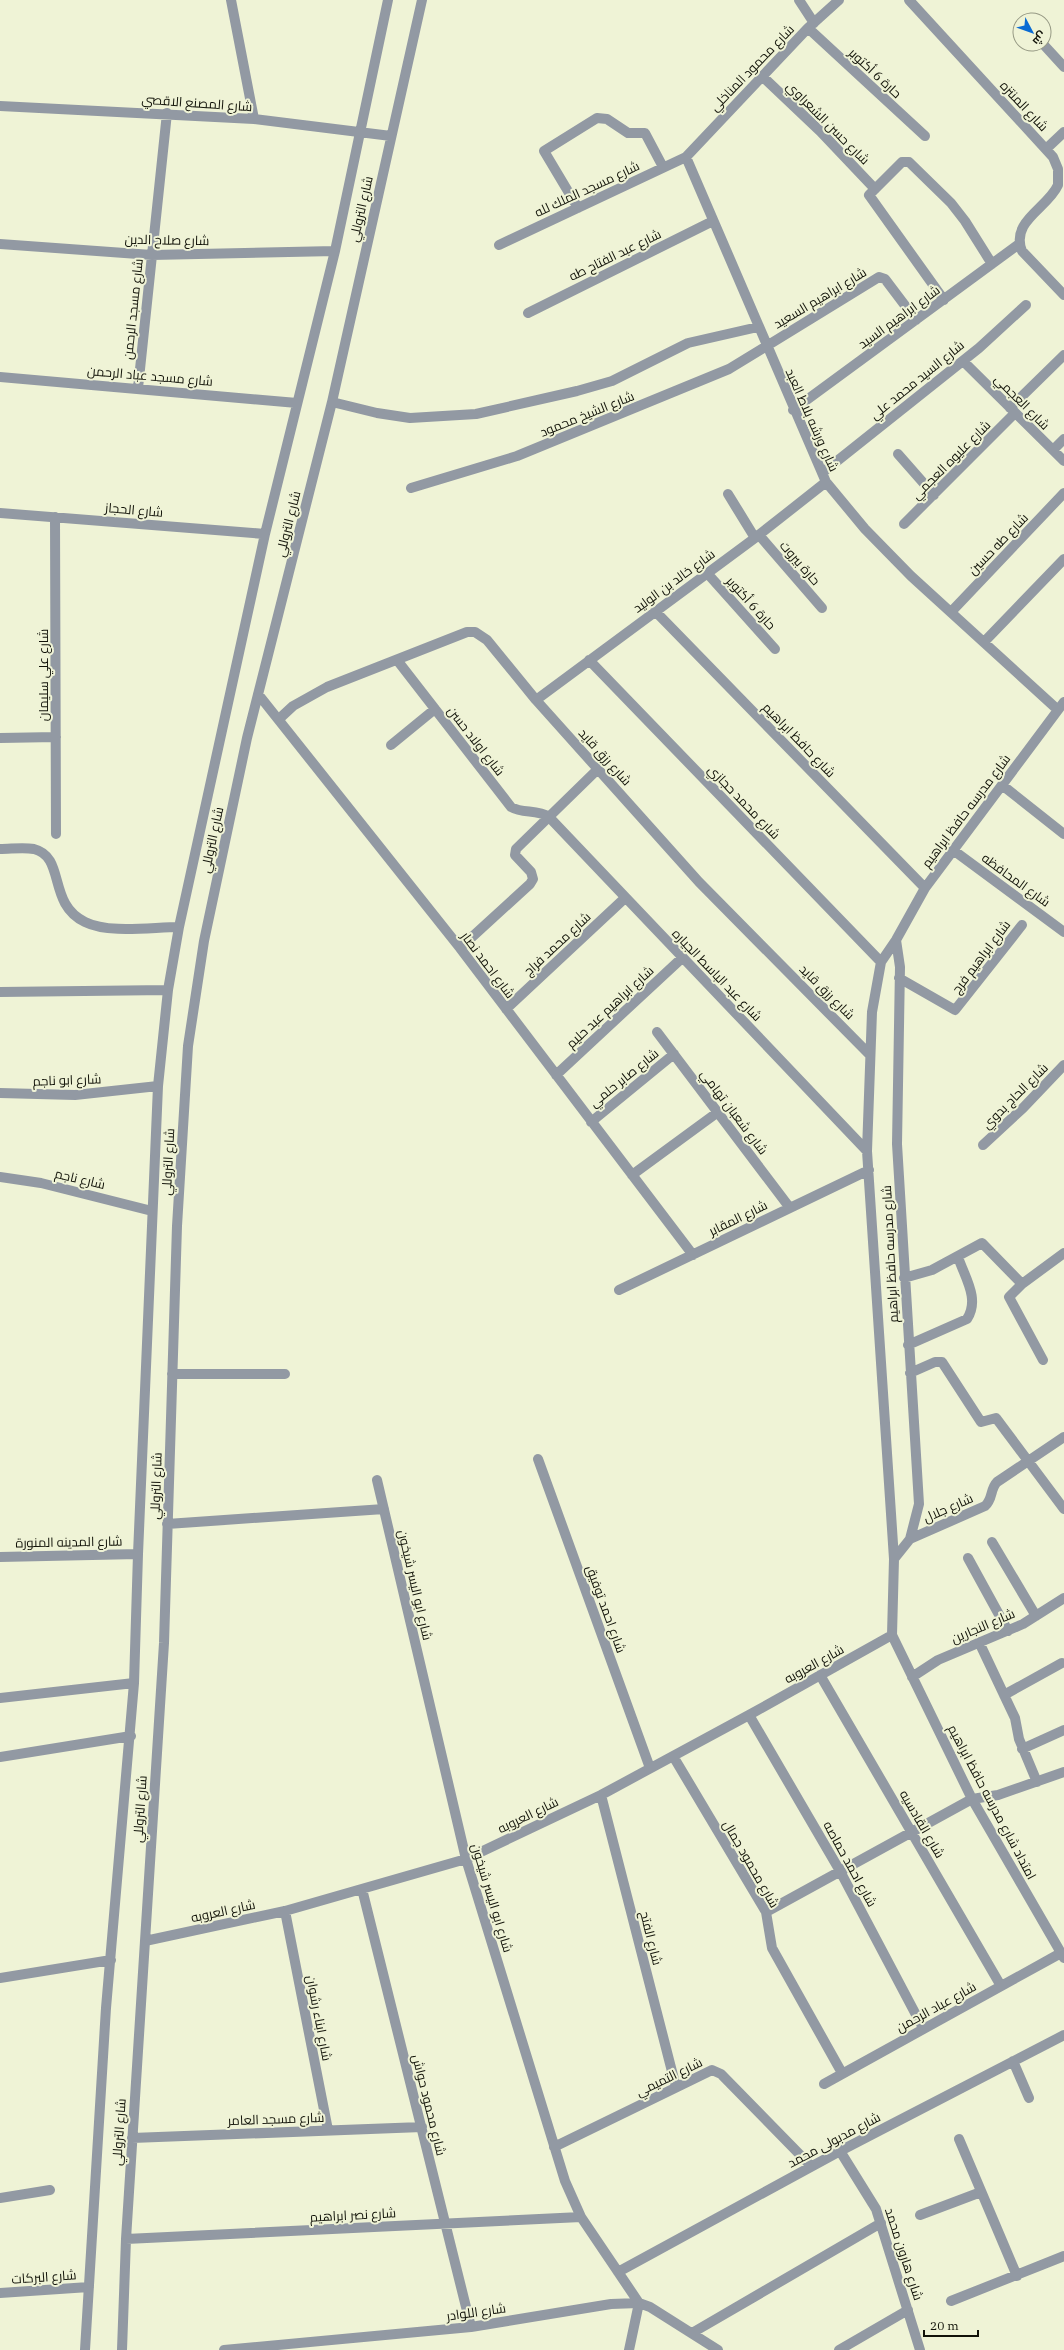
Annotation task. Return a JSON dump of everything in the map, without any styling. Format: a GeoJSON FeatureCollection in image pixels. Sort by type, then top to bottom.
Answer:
{"type":"FeatureCollection","features":[{"type":"Feature","properties":{"kind":"street"},"geometry":{"type":"LineString","coordinates":[[231,0],[254,119]]}},
{"type":"Feature","properties":{"kind":"street","name":"شارع التروللي"},"geometry":{"type":"LineString","coordinates":[[85,2350],[110,1960],[131,1736],[158,1086],[168,990],[179,927],[265,534],[335,251],[385,0]]}},
{"type":"Feature","properties":{"kind":"street","name":"شارع التروللي"},"geometry":{"type":"LineString","coordinates":[[122,2350],[126,2239],[164,1642],[177,1226],[188,1046],[204,941],[258,694],[332,402],[422,0]]}},
{"type":"Feature","properties":{"kind":"street","name":"حارة 6 أكتوبر"},"geometry":{"type":"LineString","coordinates":[[799,0],[811,25],[925,136]]}},
{"type":"Feature","properties":{"kind":"street","name":"شارع محمود المناخلي"},"geometry":{"type":"LineString","coordinates":[[686,157],[811,25],[839,0]]}},
{"type":"Feature","properties":{"kind":"street","name":"شارع المنتزه"},"geometry":{"type":"LineString","coordinates":[[909,0],[1053,157],[1058,169],[1061,188],[1024,225],[1019,235],[1019,244]]}},
{"type":"Feature","properties":{"kind":"street"},"geometry":{"type":"LineString","coordinates":[[1050,52],[1064,67]]}},
{"type":"Feature","properties":{"kind":"street","name":"شارع حسن الشعراوي"},"geometry":{"type":"LineString","coordinates":[[762,76],[820,131],[875,189]]}},
{"type":"Feature","properties":{"kind":"street","name":"شارع المصنع الاقصي"},"geometry":{"type":"LineString","coordinates":[[0,106],[167,113],[254,119],[391,136]]}},
{"type":"Feature","properties":{"kind":"street","name":"شارع مسجد الرحمن"},"geometry":{"type":"LineString","coordinates":[[138,388],[167,113]]}},
{"type":"Feature","properties":{"kind":"street"},"geometry":{"type":"LineString","coordinates":[[578,208],[544,151],[597,118],[607,119],[628,134],[645,133],[663,167]]}},
{"type":"Feature","properties":{"kind":"street"},"geometry":{"type":"LineString","coordinates":[[1046,149],[1064,132]]}},
{"type":"Feature","properties":{"kind":"street","name":"شارع مسجد الملك لله"},"geometry":{"type":"LineString","coordinates":[[499,245],[686,157]]}},
{"type":"Feature","properties":{"kind":"street","name":"شارع ورشه بلاط العبد"},"geometry":{"type":"LineString","coordinates":[[686,157],[793,410],[824,478],[870,534],[951,612],[984,642],[1061,706]]}},
{"type":"Feature","properties":{"kind":"street"},"geometry":{"type":"LineString","coordinates":[[944,300],[869,195],[902,162],[908,162],[951,203],[966,221],[992,264]]}},
{"type":"Feature","properties":{"kind":"street","name":"شارع عبد الفتاح طه"},"geometry":{"type":"LineString","coordinates":[[528,313],[713,221]]}},
{"type":"Feature","properties":{"kind":"street","name":"شارع صلاح الدين"},"geometry":{"type":"LineString","coordinates":[[0,244],[152,255],[335,251]]}},
{"type":"Feature","properties":{"kind":"street"},"geometry":{"type":"LineString","coordinates":[[1019,244],[1022,251],[1064,295]]}},
{"type":"Feature","properties":{"kind":"street","name":"شارع ابراهيم السيد"},"geometry":{"type":"LineString","coordinates":[[793,410],[1019,244]]}},
{"type":"Feature","properties":{"kind":"street","name":"شارع ابراهيم السعيد"},"geometry":{"type":"LineString","coordinates":[[766,346],[879,277],[884,279],[916,320]]}},
{"type":"Feature","properties":{"kind":"street","name":"شارع السيد محمد علي"},"geometry":{"type":"LineString","coordinates":[[824,478],[963,361],[1026,305]]}},
{"type":"Feature","properties":{"kind":"street"},"geometry":{"type":"LineString","coordinates":[[332,402],[377,414],[410,418],[476,414],[562,395],[612,381],[688,343],[758,327]]}},
{"type":"Feature","properties":{"kind":"street","name":"شارع الشيخ محمود"},"geometry":{"type":"LineString","coordinates":[[411,488],[517,456],[614,418],[729,369],[766,346]]}},
{"type":"Feature","properties":{"kind":"street","name":"شارع عليوه العجمي"},"geometry":{"type":"LineString","coordinates":[[904,524],[934,495],[1064,355]]}},
{"type":"Feature","properties":{"kind":"street","name":"شارع العجمي"},"geometry":{"type":"LineString","coordinates":[[963,361],[1064,461]]}},
{"type":"Feature","properties":{"kind":"street","name":"شارع مسجد عباد الرحمن"},"geometry":{"type":"LineString","coordinates":[[0,377],[297,403]]}},
{"type":"Feature","properties":{"kind":"street"},"geometry":{"type":"LineString","coordinates":[[1053,450],[1064,439]]}},
{"type":"Feature","properties":{"kind":"street"},"geometry":{"type":"LineString","coordinates":[[898,454],[934,495]]}},
{"type":"Feature","properties":{"kind":"street","name":"شارع خالد بن الوليد"},"geometry":{"type":"LineString","coordinates":[[536,700],[757,537],[824,478]]}},
{"type":"Feature","properties":{"kind":"street","name":"شارع طه حسين"},"geometry":{"type":"LineString","coordinates":[[951,612],[1064,493]]}},
{"type":"Feature","properties":{"kind":"street","name":"حارة بيروت"},"geometry":{"type":"LineString","coordinates":[[728,494],[757,537],[822,608]]}},
{"type":"Feature","properties":{"kind":"street","name":"شارع الحجاز"},"geometry":{"type":"LineString","coordinates":[[0,513],[265,534]]}},
{"type":"Feature","properties":{"kind":"street","name":"شارع علي سليمان"},"geometry":{"type":"LineString","coordinates":[[55,517],[56,834]]}},
{"type":"Feature","properties":{"kind":"street"},"geometry":{"type":"LineString","coordinates":[[984,642],[1064,559]]}},
{"type":"Feature","properties":{"kind":"street","name":"حارة 6 أكتوبر"},"geometry":{"type":"LineString","coordinates":[[707,573],[775,649]]}},
{"type":"Feature","properties":{"kind":"street","name":"شارع حافظ ابراهيم"},"geometry":{"type":"LineString","coordinates":[[656,611],[925,888]]}},
{"type":"Feature","properties":{"kind":"street","name":"شارع رزق قايد"},"geometry":{"type":"LineString","coordinates":[[278,719],[310,696],[468,632],[475,632],[487,640],[536,700],[699,882],[869,1054]]}},
{"type":"Feature","properties":{"kind":"street","name":"شارع اولاد حسن"},"geometry":{"type":"LineString","coordinates":[[397,660],[511,807],[517,811],[544,814],[549,817]]}},
{"type":"Feature","properties":{"kind":"street","name":"شارع محمد حجازي"},"geometry":{"type":"LineString","coordinates":[[589,660],[881,962]]}},
{"type":"Feature","properties":{"kind":"street","name":"شارع احمد نصار"},"geometry":{"type":"LineString","coordinates":[[258,694],[460,948],[693,1255]]}},
{"type":"Feature","properties":{"kind":"street","name":"شارع مدرسه حافظ ابراهيم"},"geometry":{"type":"LineString","coordinates":[[892,1635],[894,1559],[867,1151],[869,1054],[872,1012],[881,962],[896,940],[925,888],[1061,706]]}},
{"type":"Feature","properties":{"kind":"street"},"geometry":{"type":"LineString","coordinates":[[391,745],[435,709]]}},
{"type":"Feature","properties":{"kind":"street"},"geometry":{"type":"LineString","coordinates":[[0,738],[56,736]]}},
{"type":"Feature","properties":{"kind":"street"},"geometry":{"type":"LineString","coordinates":[[460,948],[530,884],[533,879],[531,872],[514,852],[598,769]]}},
{"type":"Feature","properties":{"kind":"street"},"geometry":{"type":"LineString","coordinates":[[1002,785],[1064,834]]}},
{"type":"Feature","properties":{"kind":"street","name":"شارع عبد الباسط الجياره"},"geometry":{"type":"LineString","coordinates":[[549,817],[867,1151]]}},
{"type":"Feature","properties":{"kind":"street"},"geometry":{"type":"LineString","coordinates":[[0,849],[33,849],[46,856],[53,865],[61,899],[68,910],[86,922],[106,928],[179,927]]}},
{"type":"Feature","properties":{"kind":"street","name":"شارع المحافظه"},"geometry":{"type":"LineString","coordinates":[[953,850],[1064,932]]}},
{"type":"Feature","properties":{"kind":"street","name":"شارع محمد فراج"},"geometry":{"type":"LineString","coordinates":[[506,1009],[625,898]]}},
{"type":"Feature","properties":{"kind":"street","name":"شارع ابراهيم فرج"},"geometry":{"type":"LineString","coordinates":[[900,978],[955,1010],[1022,925]]}},
{"type":"Feature","properties":{"kind":"street","name":"شارع مدرسه حافظ ابراهيم"},"geometry":{"type":"LineString","coordinates":[[894,1559],[910,1539],[919,1504],[908,1345],[897,1144],[900,960],[896,940]]}},
{"type":"Feature","properties":{"kind":"street","name":"شارع ابراهيم عبد حليم"},"geometry":{"type":"LineString","coordinates":[[556,1075],[682,958]]}},
{"type":"Feature","properties":{"kind":"street"},"geometry":{"type":"LineString","coordinates":[[0,992],[168,990]]}},
{"type":"Feature","properties":{"kind":"street","name":"شارع شعبان تهامي"},"geometry":{"type":"LineString","coordinates":[[657,1032],[790,1208]]}},
{"type":"Feature","properties":{"kind":"street","name":"شارع صابر حلمي"},"geometry":{"type":"LineString","coordinates":[[592,1122],[674,1054]]}},
{"type":"Feature","properties":{"kind":"street","name":"شارع الحاج بدوي"},"geometry":{"type":"LineString","coordinates":[[983,1145],[1023,1108],[1064,1065]]}},
{"type":"Feature","properties":{"kind":"street","name":"شارع ابو ناجم"},"geometry":{"type":"LineString","coordinates":[[0,1093],[75,1096],[158,1086]]}},
{"type":"Feature","properties":{"kind":"street"},"geometry":{"type":"LineString","coordinates":[[632,1175],[718,1112]]}},
{"type":"Feature","properties":{"kind":"street","name":"شارع المقابر"},"geometry":{"type":"LineString","coordinates":[[620,1290],[868,1170]]}},
{"type":"Feature","properties":{"kind":"street","name":"شارع ناجم"},"geometry":{"type":"LineString","coordinates":[[0,1177],[71,1190],[152,1211]]}},
{"type":"Feature","properties":{"kind":"street"},"geometry":{"type":"LineString","coordinates":[[904,1278],[932,1270],[958,1257],[978,1243],[984,1244],[1022,1284]]}},
{"type":"Feature","properties":{"kind":"street"},"geometry":{"type":"LineString","coordinates":[[1043,1360],[1009,1300],[1010,1295],[1022,1284],[1064,1253]]}},
{"type":"Feature","properties":{"kind":"street"},"geometry":{"type":"LineString","coordinates":[[908,1345],[967,1319],[973,1310],[974,1300],[958,1257]]}},
{"type":"Feature","properties":{"kind":"street"},"geometry":{"type":"LineString","coordinates":[[910,1373],[935,1362],[942,1362],[981,1422],[996,1418],[1064,1509]]}},
{"type":"Feature","properties":{"kind":"street"},"geometry":{"type":"LineString","coordinates":[[172,1374],[285,1374]]}},
{"type":"Feature","properties":{"kind":"street","name":"شارع جلال"},"geometry":{"type":"LineString","coordinates":[[910,1539],[985,1506],[990,1501],[994,1485],[1064,1438]]}},
{"type":"Feature","properties":{"kind":"street","name":"شارع احمد توفيق"},"geometry":{"type":"LineString","coordinates":[[538,1459],[650,1768]]}},
{"type":"Feature","properties":{"kind":"street","name":"شارع ابو اليسر شيخون"},"geometry":{"type":"LineString","coordinates":[[377,1480],[466,1859],[565,2182],[581,2217],[639,2303]]}},
{"type":"Feature","properties":{"kind":"street"},"geometry":{"type":"LineString","coordinates":[[167,1524],[384,1509]]}},
{"type":"Feature","properties":{"kind":"street"},"geometry":{"type":"LineString","coordinates":[[992,1542],[1036,1616]]}},
{"type":"Feature","properties":{"kind":"street","name":"شارع المدينه المنورة"},"geometry":{"type":"LineString","coordinates":[[0,1557],[138,1554]]}},
{"type":"Feature","properties":{"kind":"street"},"geometry":{"type":"LineString","coordinates":[[968,1558],[1008,1631]]}},
{"type":"Feature","properties":{"kind":"street","name":"شارع النجارين"},"geometry":{"type":"LineString","coordinates":[[912,1677],[938,1660],[1008,1631],[1036,1616],[1064,1598]]}},
{"type":"Feature","properties":{"kind":"street","name":"شارع العروبه"},"geometry":{"type":"LineString","coordinates":[[145,1941],[285,1911],[466,1859],[600,1794],[673,1756],[750,1715],[892,1635]]}},
{"type":"Feature","properties":{"kind":"street","name":"امتداد شارع مدرسه حافظ ابراهيم"},"geometry":{"type":"LineString","coordinates":[[892,1635],[972,1799],[1062,1955]]}},
{"type":"Feature","properties":{"kind":"street"},"geometry":{"type":"LineString","coordinates":[[979,1642],[1015,1718],[1022,1749],[1038,1782]]}},
{"type":"Feature","properties":{"kind":"street"},"geometry":{"type":"LineString","coordinates":[[1004,1695],[1062,1663]]}},
{"type":"Feature","properties":{"kind":"street","name":"شارع القادسيه"},"geometry":{"type":"LineString","coordinates":[[820,1675],[1001,1986]]}},
{"type":"Feature","properties":{"kind":"street"},"geometry":{"type":"LineString","coordinates":[[0,1698],[134,1683]]}},
{"type":"Feature","properties":{"kind":"street","name":"شارع احمد حماصه"},"geometry":{"type":"LineString","coordinates":[[750,1715],[840,1871],[923,2028]]}},
{"type":"Feature","properties":{"kind":"street"},"geometry":{"type":"LineString","coordinates":[[1022,1749],[1064,1730]]}},
{"type":"Feature","properties":{"kind":"street"},"geometry":{"type":"LineString","coordinates":[[0,1757],[131,1736]]}},
{"type":"Feature","properties":{"kind":"street","name":"شارع محمود جمال"},"geometry":{"type":"LineString","coordinates":[[673,1756],[766,1912],[772,1948],[842,2073]]}},
{"type":"Feature","properties":{"kind":"street"},"geometry":{"type":"LineString","coordinates":[[766,1912],[972,1799],[998,1795],[1064,1772]]}},
{"type":"Feature","properties":{"kind":"street","name":"شارع الفتح"},"geometry":{"type":"LineString","coordinates":[[600,1794],[676,2087]]}},
{"type":"Feature","properties":{"kind":"street","name":"شارع محمود حواش"},"geometry":{"type":"LineString","coordinates":[[362,1889],[471,2327]]}},
{"type":"Feature","properties":{"kind":"street","name":"شارع ابناء رشوان"},"geometry":{"type":"LineString","coordinates":[[285,1911],[328,2130]]}},
{"type":"Feature","properties":{"kind":"street","name":"شارع عباد الرحمن"},"geometry":{"type":"LineString","coordinates":[[824,2084],[923,2028],[1062,1955]]}},
{"type":"Feature","properties":{"kind":"street"},"geometry":{"type":"LineString","coordinates":[[0,1978],[110,1960]]}},
{"type":"Feature","properties":{"kind":"street","name":"شارع مدبولى محمد"},"geometry":{"type":"LineString","coordinates":[[618,2272],[840,2150],[1064,2035]]}},
{"type":"Feature","properties":{"kind":"street"},"geometry":{"type":"LineString","coordinates":[[1014,2061],[1029,2098]]}},
{"type":"Feature","properties":{"kind":"street","name":"شارع التميمي"},"geometry":{"type":"LineString","coordinates":[[554,2147],[676,2087],[712,2070],[717,2070],[811,2166]]}},
{"type":"Feature","properties":{"kind":"street","name":"شارع مسجد العامر"},"geometry":{"type":"LineString","coordinates":[[132,2138],[422,2126]]}},
{"type":"Feature","properties":{"kind":"street"},"geometry":{"type":"LineString","coordinates":[[959,2139],[1017,2276]]}},
{"type":"Feature","properties":{"kind":"street","name":"شارع هارون محمد"},"geometry":{"type":"LineString","coordinates":[[840,2150],[876,2209],[920,2350]]}},
{"type":"Feature","properties":{"kind":"street"},"geometry":{"type":"LineString","coordinates":[[0,2198],[50,2190]]}},
{"type":"Feature","properties":{"kind":"street"},"geometry":{"type":"LineString","coordinates":[[920,2215],[981,2192]]}},
{"type":"Feature","properties":{"kind":"street","name":"شارع نصر ابراهيم"},"geometry":{"type":"LineString","coordinates":[[126,2239],[581,2217]]}},
{"type":"Feature","properties":{"kind":"street"},"geometry":{"type":"LineString","coordinates":[[692,2333],[881,2223]]}},
{"type":"Feature","properties":{"kind":"street"},"geometry":{"type":"LineString","coordinates":[[951,2301],[1064,2256]]}},
{"type":"Feature","properties":{"kind":"street","name":"شارع البركات"},"geometry":{"type":"LineString","coordinates":[[0,2293],[89,2287]]}},
{"type":"Feature","properties":{"kind":"street"},"geometry":{"type":"LineString","coordinates":[[629,2350],[639,2303],[692,2333],[718,2350]]}},
{"type":"Feature","properties":{"kind":"street","name":"شارع اللوادر"},"geometry":{"type":"LineString","coordinates":[[224,2350],[471,2327],[611,2304],[639,2303]]}},
{"type":"Feature","properties":{"kind":"street"},"geometry":{"type":"LineString","coordinates":[[839,2350],[908,2310]]}}]}
